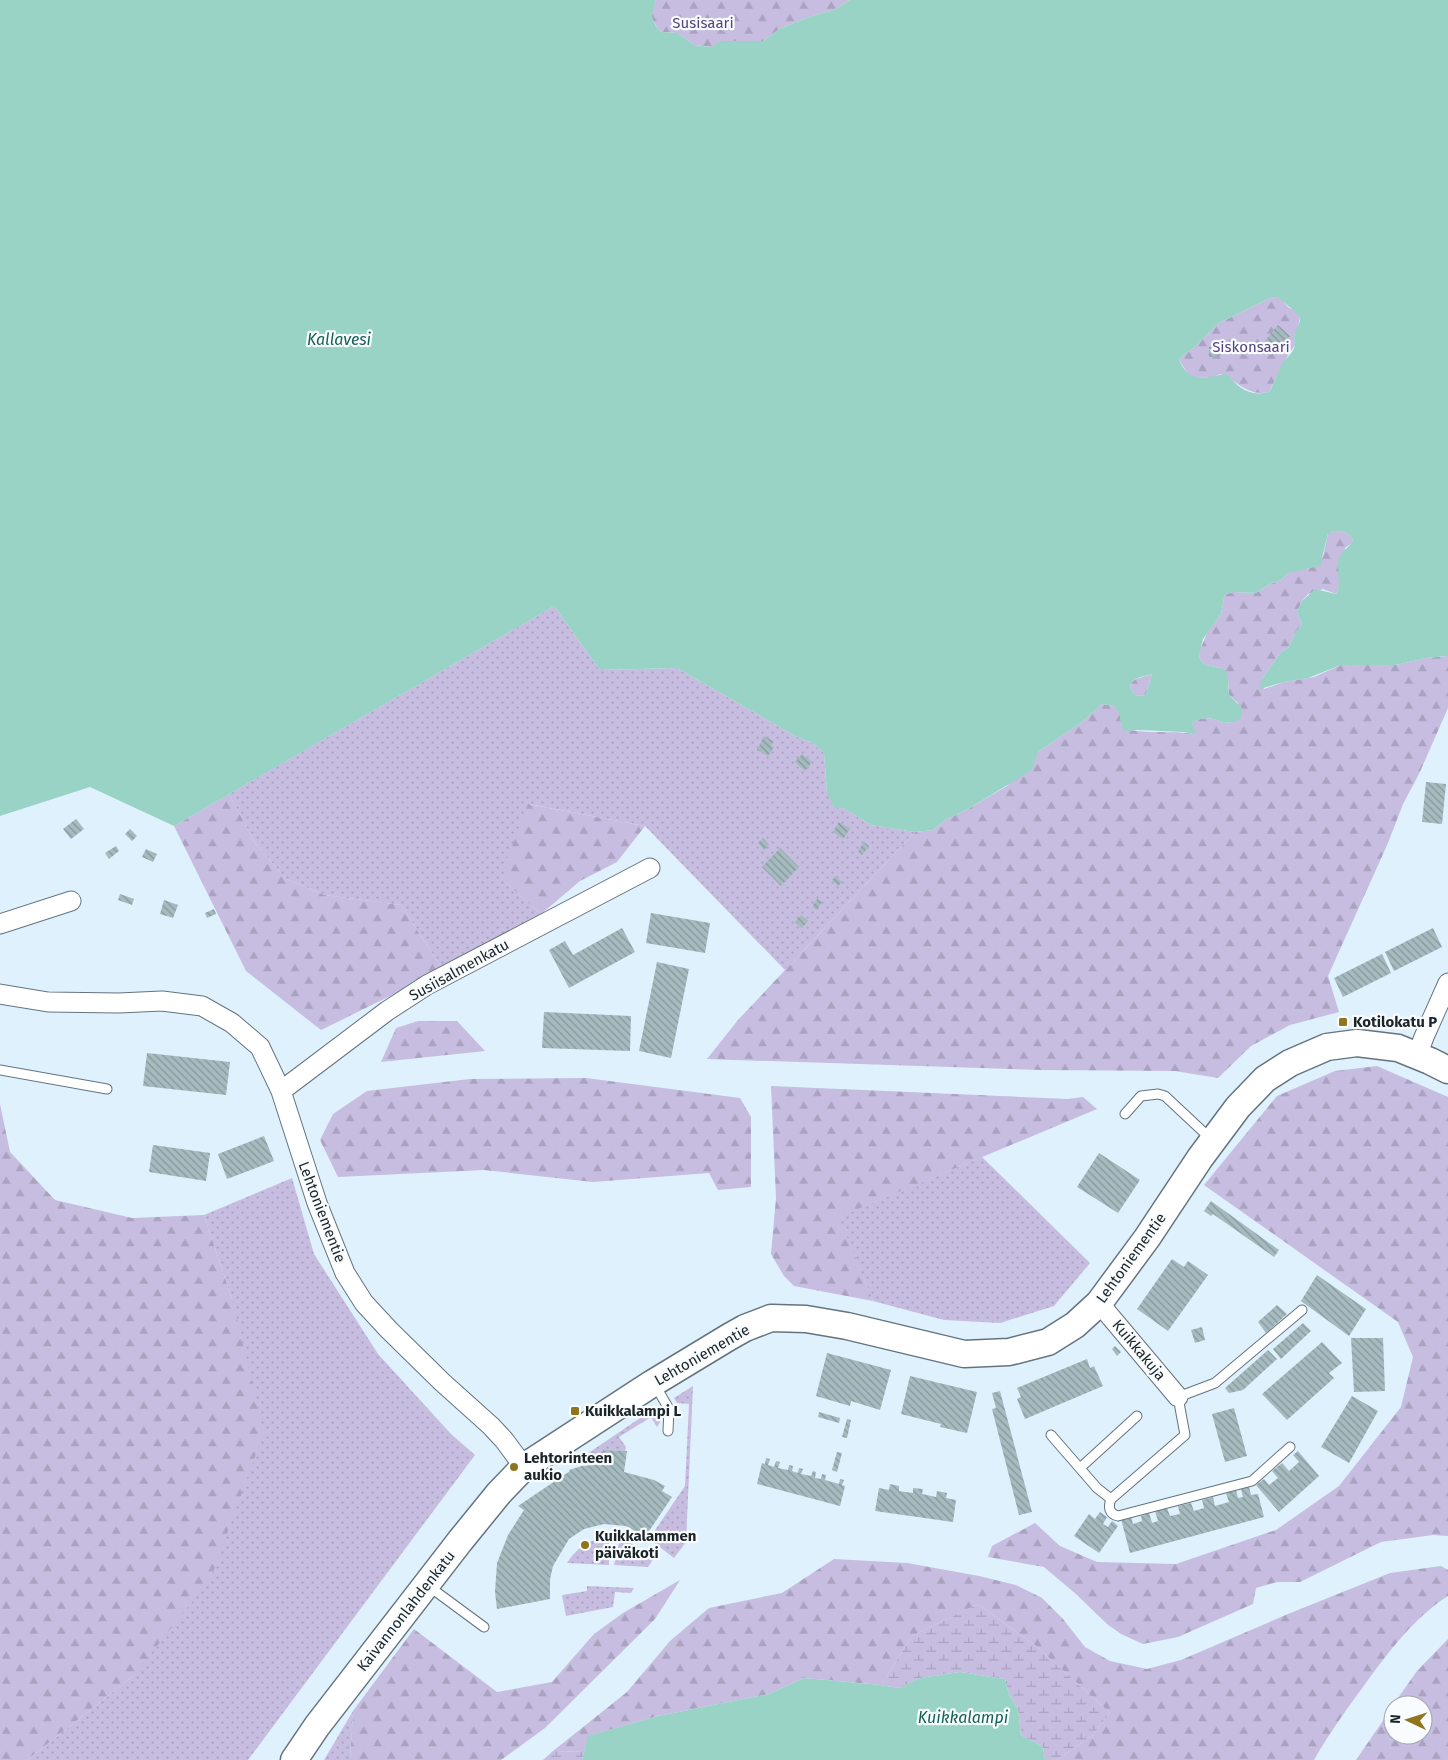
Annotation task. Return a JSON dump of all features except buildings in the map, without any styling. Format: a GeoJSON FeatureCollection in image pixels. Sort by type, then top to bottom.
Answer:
{"type":"FeatureCollection","features":[{"type":"Feature","properties":{"kind":"street","name":"Susiisalmenkatu"},"geometry":{"type":"LineString","coordinates":[[281,1091],[387,1011],[427,985],[650,868]]}},
{"type":"Feature","properties":{"kind":"street"},"geometry":{"type":"LineString","coordinates":[[0,924],[71,901]]}},
{"type":"Feature","properties":{"kind":"street"},"geometry":{"type":"LineString","coordinates":[[1417,1056],[1448,983]]}},
{"type":"Feature","properties":{"kind":"street","name":"Lehtoniementie"},"geometry":{"type":"LineString","coordinates":[[0,994],[48,1002],[119,1003],[162,1001],[202,1006],[232,1023],[260,1047],[281,1091],[317,1203],[345,1273],[364,1303],[442,1382],[491,1426],[524,1467],[653,1382],[745,1328],[771,1318],[806,1319],[847,1326],[964,1354],[1009,1352],[1048,1342],[1075,1325],[1099,1303],[1147,1238],[1200,1158],[1238,1107],[1265,1079],[1290,1063],[1327,1047],[1357,1043],[1398,1048],[1448,1070]]}},
{"type":"Feature","properties":{"kind":"street","name":"Kuikkakuja"},"geometry":{"type":"LineString","coordinates":[[1099,1303],[1178,1398]]}},
{"type":"Feature","properties":{"kind":"street","name":"Kaivannonlahdenkatu"},"geometry":{"type":"LineString","coordinates":[[294,1760],[317,1726],[499,1493],[524,1467]]}},
{"type":"Feature","properties":{"kind":"lane"},"geometry":{"type":"LineString","coordinates":[[0,1070],[107,1089]]}},
{"type":"Feature","properties":{"kind":"lane"},"geometry":{"type":"LineString","coordinates":[[1125,1114],[1141,1096],[1158,1094],[1165,1096],[1213,1142]]}},
{"type":"Feature","properties":{"kind":"lane"},"geometry":{"type":"LineString","coordinates":[[1290,1447],[1252,1481],[1118,1516],[1114,1516],[1110,1511],[1111,1499],[1185,1435],[1178,1398],[1215,1383],[1302,1310]]}},
{"type":"Feature","properties":{"kind":"lane"},"geometry":{"type":"LineString","coordinates":[[653,1382],[669,1409],[668,1431]]}},
{"type":"Feature","properties":{"kind":"lane"},"geometry":{"type":"LineString","coordinates":[[1080,1468],[1137,1416]]}},
{"type":"Feature","properties":{"kind":"lane"},"geometry":{"type":"LineString","coordinates":[[1052,1435],[1096,1488],[1111,1499]]}},
{"type":"Feature","properties":{"kind":"lane"},"geometry":{"type":"LineString","coordinates":[[427,1585],[484,1628]]}},
{"type":"Feature","properties":{"kind":"green space","name":"Susisaari"},"geometry":{"type":"Polygon","coordinates":[[[656,0],[850,0],[834,10],[781,28],[763,41],[720,41],[712,47],[694,45],[678,33],[661,32],[651,17],[656,0]]]}},
{"type":"Feature","properties":{"kind":"green space","name":"Siskonsaari"},"geometry":{"type":"Polygon","coordinates":[[[1277,297],[1297,312],[1300,317],[1298,328],[1294,334],[1295,345],[1269,392],[1255,392],[1243,388],[1220,374],[1213,377],[1196,378],[1188,374],[1179,360],[1219,323],[1270,298],[1277,297]]]}},
{"type":"Feature","properties":{"kind":"green space"},"geometry":{"type":"Polygon","coordinates":[[[1336,530],[1346,532],[1353,540],[1345,548],[1338,590],[1336,594],[1323,589],[1308,594],[1302,601],[1297,612],[1302,624],[1294,635],[1289,647],[1281,652],[1262,679],[1264,689],[1284,682],[1314,677],[1341,665],[1396,665],[1426,658],[1448,656],[1448,708],[1419,774],[1403,804],[1388,843],[1328,976],[1339,1012],[1290,1025],[1251,1046],[1218,1078],[1175,1071],[1041,1070],[707,1059],[738,1020],[915,832],[933,830],[945,820],[1007,786],[1038,752],[1082,722],[1102,704],[1114,706],[1119,711],[1122,727],[1137,731],[1193,734],[1192,724],[1198,720],[1207,718],[1216,719],[1223,723],[1234,722],[1238,703],[1229,695],[1228,680],[1221,668],[1206,665],[1199,656],[1207,633],[1221,614],[1226,594],[1233,592],[1256,593],[1270,584],[1281,580],[1288,573],[1298,569],[1308,569],[1323,557],[1328,534],[1336,530]]]}},
{"type":"Feature","properties":{"kind":"green space"},"geometry":{"type":"Polygon","coordinates":[[[554,606],[600,670],[677,668],[797,737],[813,743],[824,753],[827,793],[843,808],[871,825],[915,832],[785,970],[645,826],[529,804],[505,882],[541,914],[519,929],[443,970],[401,905],[325,895],[286,879],[255,843],[229,794],[554,606]]]}},
{"type":"Feature","properties":{"kind":"green space"},"geometry":{"type":"Polygon","coordinates":[[[1152,674],[1146,694],[1142,696],[1135,695],[1130,687],[1133,681],[1152,674]]]}},
{"type":"Feature","properties":{"kind":"green space"},"geometry":{"type":"Polygon","coordinates":[[[229,794],[255,843],[286,879],[325,895],[401,905],[443,970],[321,1030],[246,971],[174,826],[229,794]]]}},
{"type":"Feature","properties":{"kind":"green space"},"geometry":{"type":"Polygon","coordinates":[[[528,804],[645,826],[617,862],[580,881],[541,914],[505,882],[507,859],[528,804]]]}},
{"type":"Feature","properties":{"kind":"green space"},"geometry":{"type":"Polygon","coordinates":[[[418,1021],[457,1021],[485,1051],[381,1062],[396,1028],[418,1021]]]}},
{"type":"Feature","properties":{"kind":"green space"},"geometry":{"type":"Polygon","coordinates":[[[1377,1066],[1448,1097],[1448,1536],[1433,1535],[1381,1542],[1300,1582],[1277,1582],[1256,1588],[1253,1604],[1178,1637],[1143,1644],[1121,1634],[1107,1624],[1044,1567],[988,1557],[992,1546],[1035,1523],[1060,1546],[1097,1562],[1176,1564],[1276,1530],[1339,1486],[1401,1407],[1413,1357],[1398,1322],[1204,1185],[1277,1096],[1335,1071],[1377,1066]]]}},
{"type":"Feature","properties":{"kind":"green space"},"geometry":{"type":"Polygon","coordinates":[[[586,1078],[740,1098],[751,1117],[751,1187],[718,1190],[709,1173],[593,1182],[484,1170],[338,1177],[320,1140],[333,1114],[367,1091],[470,1079],[586,1078]]]}},
{"type":"Feature","properties":{"kind":"green space"},"geometry":{"type":"Polygon","coordinates":[[[771,1086],[1068,1099],[1083,1097],[1097,1109],[839,1217],[873,1301],[794,1286],[784,1276],[771,1254],[776,1198],[771,1086]]]}},
{"type":"Feature","properties":{"kind":"green space"},"geometry":{"type":"Polygon","coordinates":[[[0,1104],[10,1152],[55,1200],[132,1218],[204,1215],[232,1299],[264,1432],[211,1578],[133,1676],[27,1760],[0,1760],[0,1104]]]}},
{"type":"Feature","properties":{"kind":"green space"},"geometry":{"type":"Polygon","coordinates":[[[982,1157],[1090,1263],[1054,1306],[1000,1323],[944,1320],[873,1301],[838,1217],[982,1157]]]}},
{"type":"Feature","properties":{"kind":"green space"},"geometry":{"type":"Polygon","coordinates":[[[292,1178],[314,1254],[378,1354],[451,1434],[475,1455],[248,1760],[27,1760],[133,1676],[232,1299],[204,1215],[292,1178]]]}},
{"type":"Feature","properties":{"kind":"green space"},"geometry":{"type":"Polygon","coordinates":[[[693,1386],[686,1542],[674,1558],[649,1539],[685,1486],[689,1404],[677,1403],[674,1398],[693,1386]]]}},
{"type":"Feature","properties":{"kind":"green space"},"geometry":{"type":"Polygon","coordinates":[[[658,1406],[660,1422],[657,1427],[651,1417],[619,1437],[626,1447],[625,1451],[603,1450],[603,1461],[586,1462],[584,1456],[658,1406]]]}},
{"type":"Feature","properties":{"kind":"green space"},"geometry":{"type":"Polygon","coordinates":[[[600,1538],[609,1538],[609,1565],[567,1563],[581,1547],[600,1538]]]}},
{"type":"Feature","properties":{"kind":"green space"},"geometry":{"type":"Polygon","coordinates":[[[620,1539],[627,1541],[654,1558],[648,1567],[614,1565],[620,1539]]]}},
{"type":"Feature","properties":{"kind":"green space"},"geometry":{"type":"Polygon","coordinates":[[[834,1559],[907,1563],[979,1576],[1016,1585],[1042,1598],[1063,1619],[1085,1647],[1110,1661],[1147,1669],[1181,1660],[1390,1573],[1441,1566],[1448,1570],[1448,1596],[1414,1624],[1395,1645],[1347,1709],[1314,1760],[1056,1760],[1092,1736],[1110,1713],[1036,1646],[978,1604],[912,1636],[881,1685],[804,1678],[769,1694],[658,1716],[589,1736],[584,1752],[553,1751],[627,1692],[670,1641],[709,1608],[782,1593],[834,1559]]]}},
{"type":"Feature","properties":{"kind":"green space"},"geometry":{"type":"Polygon","coordinates":[[[680,1580],[655,1619],[545,1728],[501,1760],[350,1760],[353,1711],[414,1629],[497,1692],[552,1682],[594,1634],[623,1613],[680,1580]]]}},
{"type":"Feature","properties":{"kind":"green space"},"geometry":{"type":"Polygon","coordinates":[[[587,1586],[634,1588],[631,1593],[615,1592],[613,1607],[566,1616],[562,1595],[587,1591],[587,1586]]]}},
{"type":"Feature","properties":{"kind":"green space"},"geometry":{"type":"Polygon","coordinates":[[[978,1604],[1036,1646],[1110,1713],[1092,1736],[1056,1760],[1045,1760],[1043,1747],[1021,1735],[1018,1709],[1009,1694],[1005,1679],[960,1672],[920,1678],[899,1688],[881,1685],[912,1636],[978,1604]]]}},
{"type":"Feature","properties":{"kind":"green space"},"geometry":{"type":"Polygon","coordinates":[[[1448,1639],[1448,1760],[1356,1760],[1383,1721],[1383,1745],[1433,1745],[1433,1695],[1400,1695],[1417,1671],[1448,1639]]]}},
{"type":"Feature","properties":{"kind":"green space"},"geometry":{"type":"Polygon","coordinates":[[[353,1711],[350,1760],[324,1760],[353,1711]]]}},
{"type":"Feature","properties":{"kind":"green space"},"geometry":{"type":"Polygon","coordinates":[[[553,1751],[584,1752],[582,1760],[543,1760],[553,1751]]]}},
{"type":"Feature","properties":{"kind":"water","name":"Kallavesi"},"geometry":{"type":"Polygon","coordinates":[[[0,0],[656,0],[652,17],[655,25],[661,32],[678,33],[694,45],[711,47],[720,41],[763,41],[781,28],[834,10],[850,0],[1448,0],[1448,656],[1426,658],[1396,665],[1341,665],[1308,678],[1260,689],[1262,679],[1281,652],[1289,647],[1294,635],[1302,624],[1297,612],[1302,601],[1315,589],[1336,594],[1338,590],[1339,558],[1353,540],[1345,532],[1332,532],[1328,534],[1320,566],[1288,573],[1281,580],[1270,584],[1256,593],[1233,592],[1226,594],[1221,614],[1203,639],[1199,656],[1206,665],[1226,671],[1229,695],[1242,708],[1240,719],[1234,722],[1223,723],[1211,719],[1198,720],[1192,724],[1196,732],[1193,734],[1138,730],[1124,731],[1117,709],[1114,706],[1102,704],[1082,722],[1038,752],[1032,770],[970,808],[945,820],[933,830],[915,832],[871,825],[843,808],[834,808],[827,793],[824,753],[813,743],[797,737],[677,668],[600,670],[554,606],[174,826],[90,787],[0,816],[0,0]],[[1277,297],[1270,298],[1219,323],[1179,360],[1184,368],[1189,373],[1200,378],[1227,374],[1245,390],[1256,393],[1269,392],[1282,364],[1293,350],[1295,345],[1294,336],[1300,320],[1297,313],[1277,297]],[[1152,674],[1133,681],[1130,687],[1135,695],[1142,696],[1146,694],[1152,674]]]}},
{"type":"Feature","properties":{"kind":"water","name":"Kuikkalampi"},"geometry":{"type":"Polygon","coordinates":[[[960,1672],[1005,1679],[1009,1694],[1018,1709],[1021,1735],[1043,1747],[1045,1760],[582,1760],[588,1736],[658,1716],[769,1694],[804,1678],[899,1688],[920,1678],[960,1672]]]}},
{"type":"Feature","properties":{"kind":"place","name":"Kotilokatu P"},"geometry":{"type":"Point","coordinates":[1343,1022]}},
{"type":"Feature","properties":{"kind":"place","name":"Kuikkalampi L"},"geometry":{"type":"Point","coordinates":[575,1411]}},
{"type":"Feature","properties":{"kind":"place","name":"Lehtorinteen aukio"},"geometry":{"type":"Point","coordinates":[514,1467]}},
{"type":"Feature","properties":{"kind":"place","name":"Kuikkalammen päiväkoti"},"geometry":{"type":"Point","coordinates":[585,1545]}}]}
